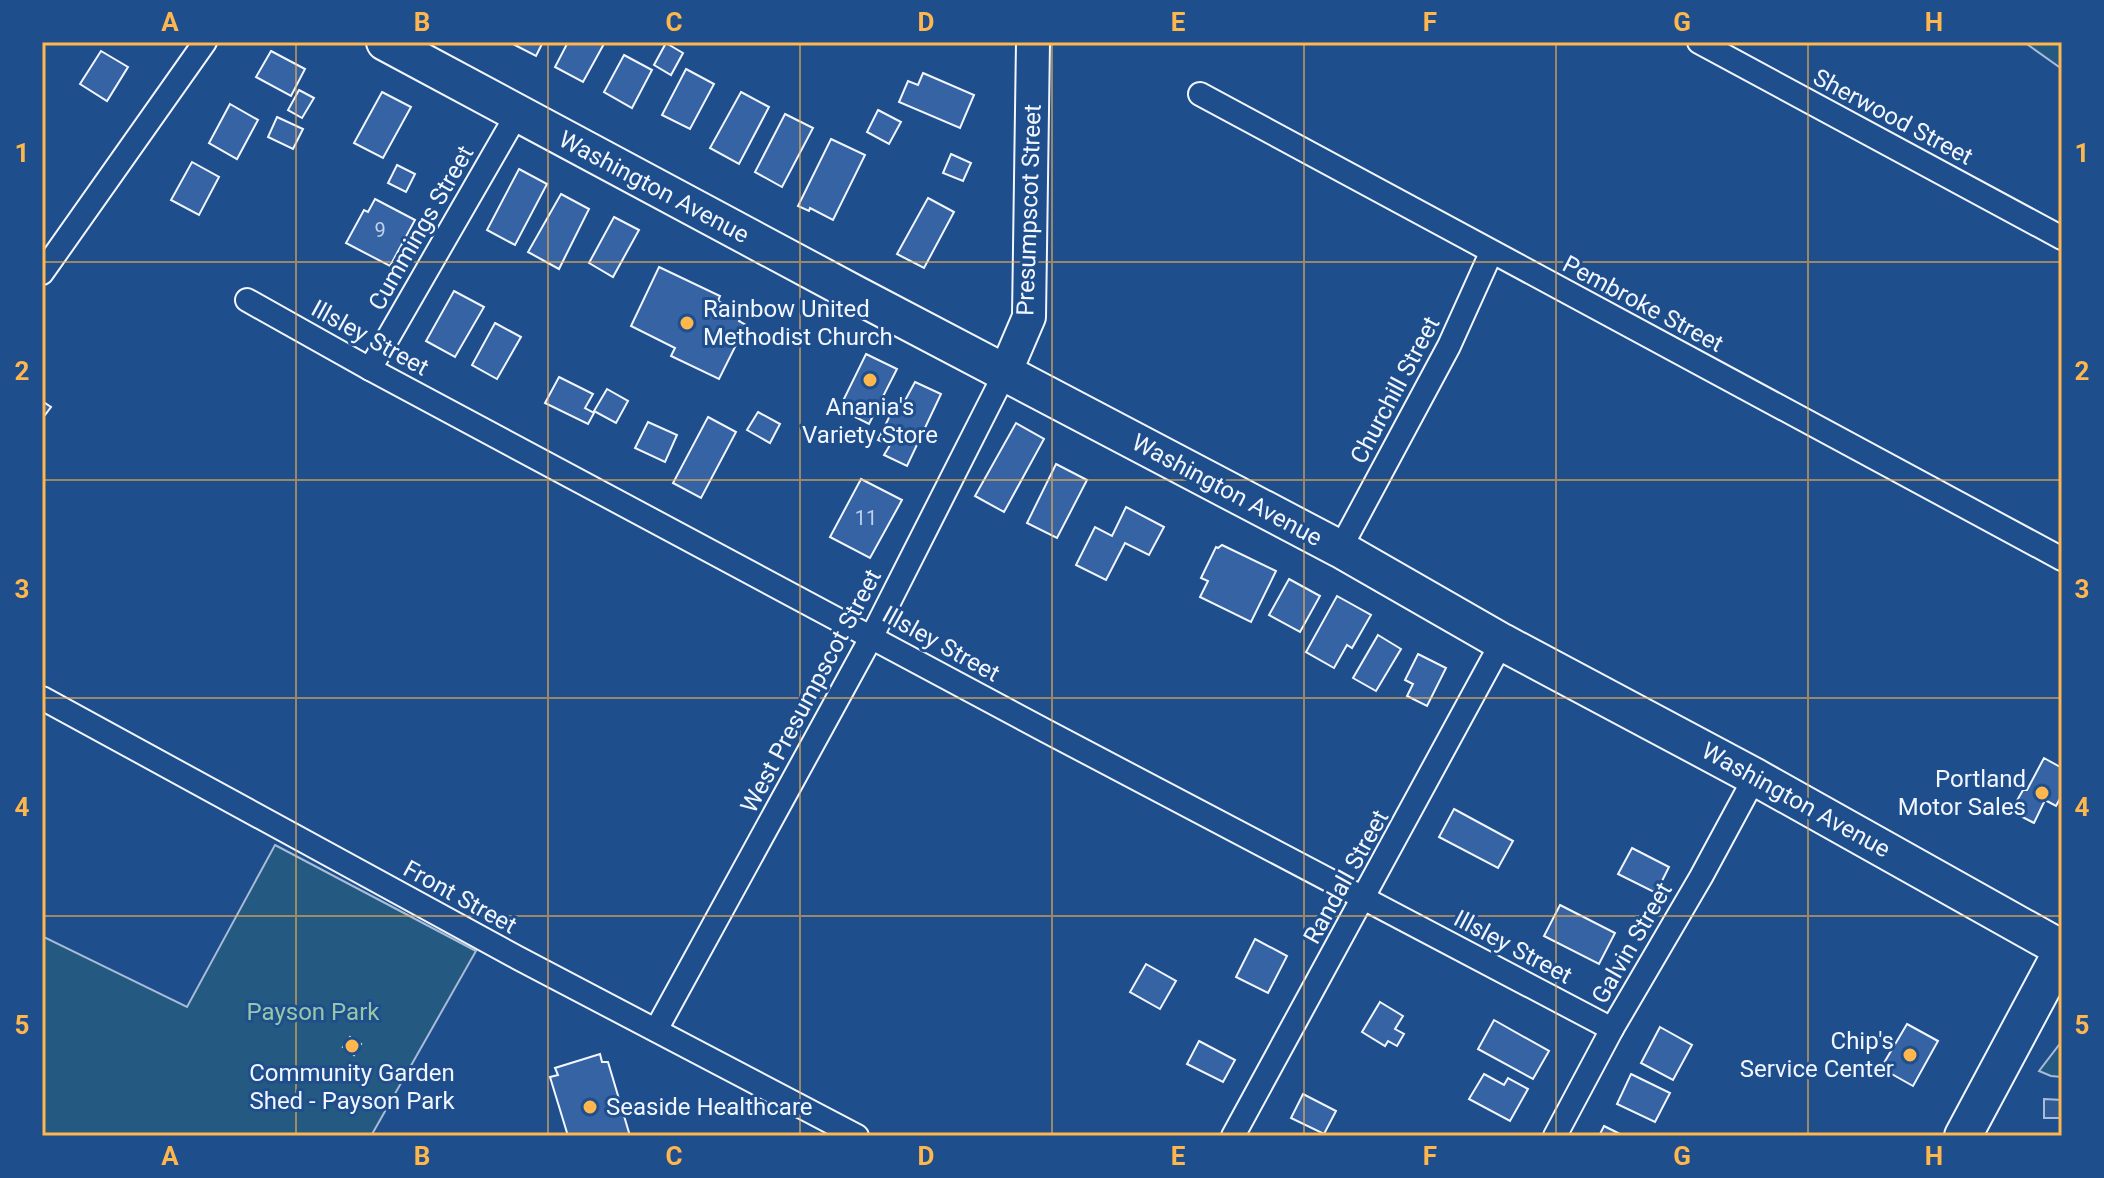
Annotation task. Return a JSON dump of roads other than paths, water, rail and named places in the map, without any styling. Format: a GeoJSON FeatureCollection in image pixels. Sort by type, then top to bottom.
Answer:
{"type":"FeatureCollection","features":[{"type":"Feature","properties":{"kind":"main road","name":"Washington Avenue"},"geometry":{"type":"LineString","coordinates":[[385,42],[1340,549],[1502,642],[1755,777],[2062,950]]}},
{"type":"Feature","properties":{"kind":"main road"},"geometry":{"type":"LineString","coordinates":[[1963,1136],[2062,950]]}},
{"type":"Feature","properties":{"kind":"street"},"geometry":{"type":"LineString","coordinates":[[42,273],[205,42]]}},
{"type":"Feature","properties":{"kind":"street","name":"Presumpscot Street"},"geometry":{"type":"LineString","coordinates":[[1005,373],[1029,317],[1033,42]]}},
{"type":"Feature","properties":{"kind":"street","name":"Sherwood Street"},"geometry":{"type":"LineString","coordinates":[[1699,42],[2062,238]]}},
{"type":"Feature","properties":{"kind":"street","name":"Pembroke Street"},"geometry":{"type":"LineString","coordinates":[[1200,94],[2062,559]]}},
{"type":"Feature","properties":{"kind":"street","name":"Cummings Street"},"geometry":{"type":"LineString","coordinates":[[370,369],[517,114]]}},
{"type":"Feature","properties":{"kind":"street","name":"Churchill Street"},"geometry":{"type":"LineString","coordinates":[[1340,549],[1449,346],[1491,253]]}},
{"type":"Feature","properties":{"kind":"street","name":"Illsley Street"},"geometry":{"type":"LineString","coordinates":[[247,300],[1046,731],[1612,1029]]}},
{"type":"Feature","properties":{"kind":"street","name":"West Presumpscot Street"},"geometry":{"type":"LineString","coordinates":[[656,1030],[872,636],[1005,373]]}},
{"type":"Feature","properties":{"kind":"street","name":"Randall Street"},"geometry":{"type":"LineString","coordinates":[[1233,1136],[1502,642]]}},
{"type":"Feature","properties":{"kind":"street","name":"Front Street"},"geometry":{"type":"LineString","coordinates":[[42,698],[518,958],[857,1136]]}},
{"type":"Feature","properties":{"kind":"street","name":"Galvin Street"},"geometry":{"type":"LineString","coordinates":[[1555,1136],[1755,777]]}},
{"type":"Feature","properties":{"kind":"place","name":"Rainbow United Methodist Church"},"geometry":{"type":"Point","coordinates":[687,323]}},
{"type":"Feature","properties":{"kind":"place","name":"Anania's Variety Store"},"geometry":{"type":"Point","coordinates":[870,380]}},
{"type":"Feature","properties":{"kind":"place","name":"Portland Motor Sales"},"geometry":{"type":"Point","coordinates":[2042,793]}},
{"type":"Feature","properties":{"kind":"place","name":"Community Garden Shed - Payson Park"},"geometry":{"type":"Point","coordinates":[352,1046]}},
{"type":"Feature","properties":{"kind":"place","name":"Chip's Service Center"},"geometry":{"type":"Point","coordinates":[1910,1055]}},
{"type":"Feature","properties":{"kind":"place","name":"Seaside Healthcare"},"geometry":{"type":"Point","coordinates":[590,1107]}},
{"type":"Feature","properties":{"kind":"park label","name":"Payson Park"},"geometry":{"type":"Point","coordinates":[313,1012]}}]}
